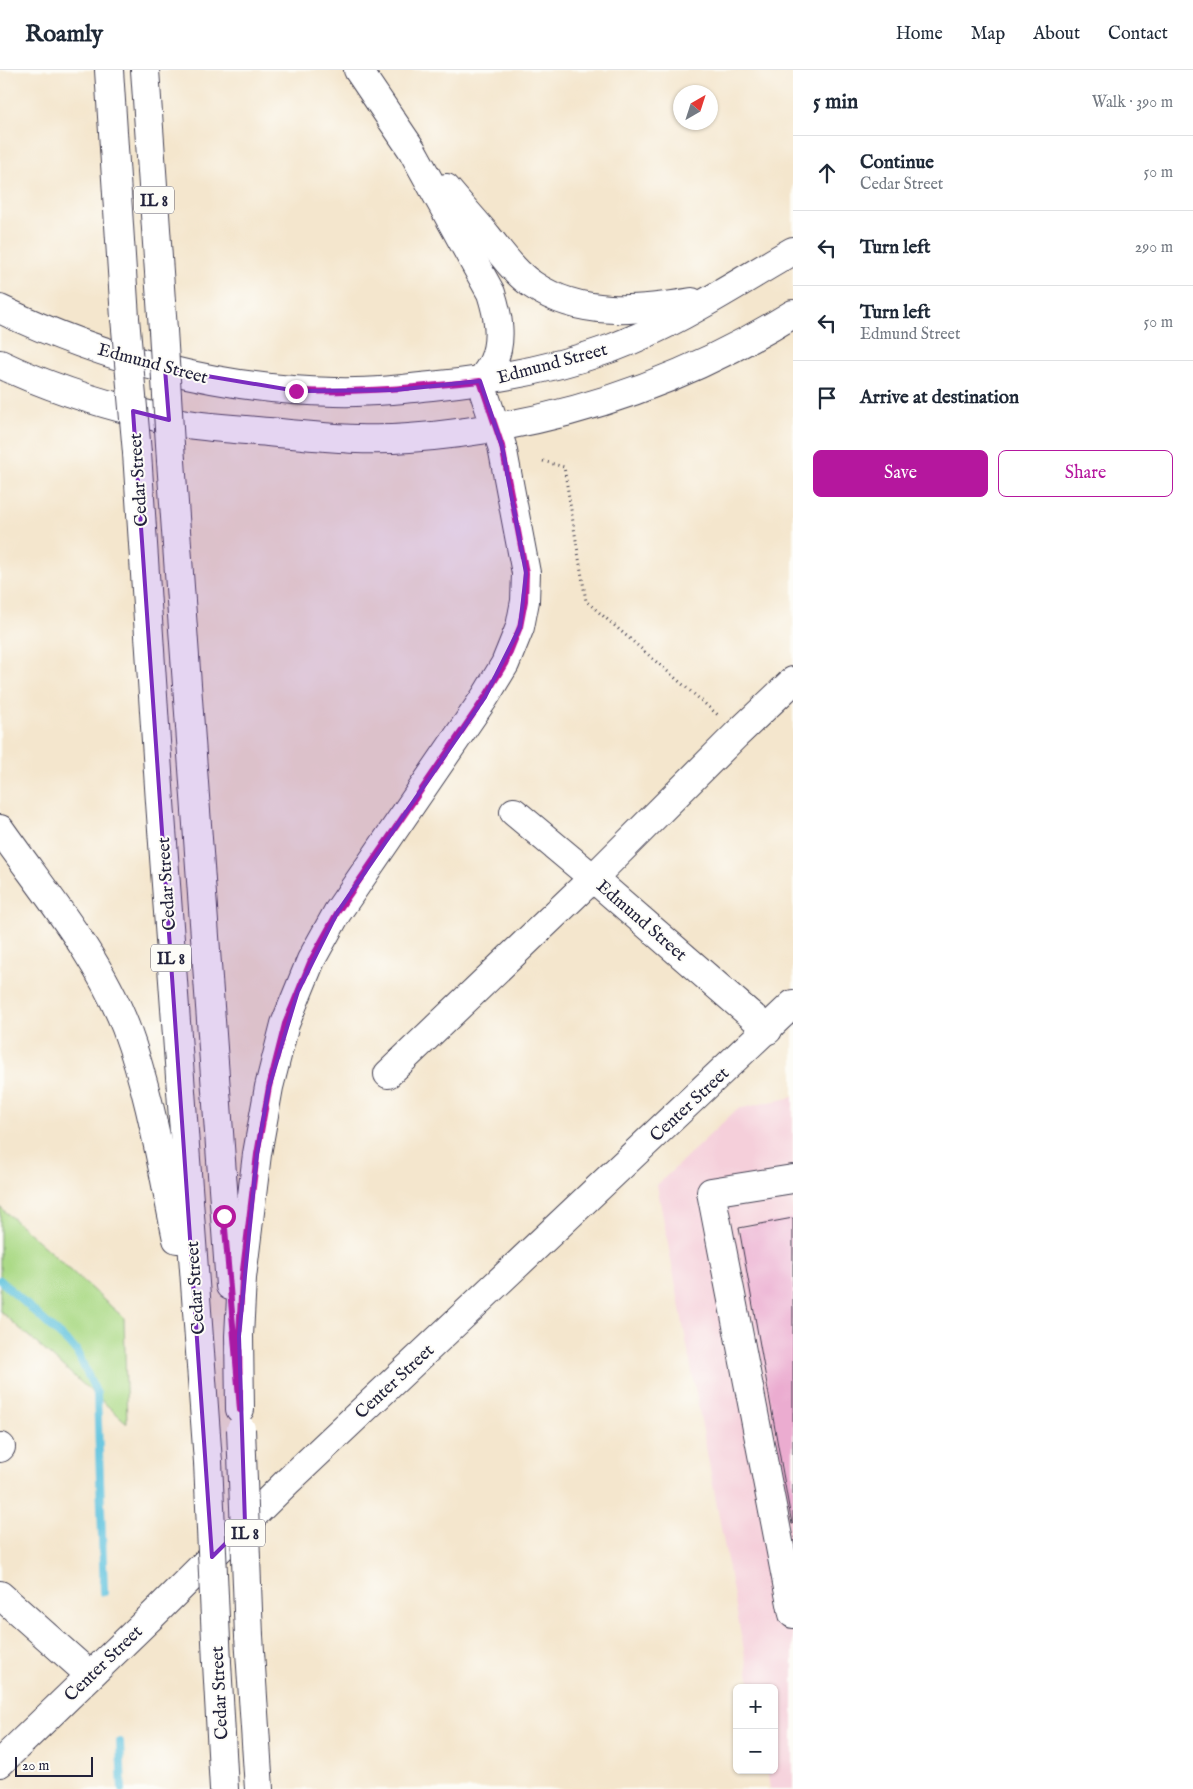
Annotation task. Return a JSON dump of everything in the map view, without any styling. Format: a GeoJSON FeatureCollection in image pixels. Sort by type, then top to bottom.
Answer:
{"type":"FeatureCollection","features":[{"type":"Feature","properties":{"kind":"main road","name":"Cedar Street"},"geometry":{"type":"LineString","coordinates":[[109,70],[125,318],[208,1462],[224,1789]]}},
{"type":"Feature","properties":{"kind":"main road","name":"Cedar Street"},"geometry":{"type":"LineString","coordinates":[[145,70],[223,1206],[240,1419],[249,1636],[259,1789]]}},
{"type":"Feature","properties":{"kind":"main road"},"geometry":{"type":"LineString","coordinates":[[240,1419],[239,1336],[242,1278],[257,1154],[269,1087],[285,1024],[311,960],[337,913],[485,697],[505,664],[520,627],[525,601],[526,573],[503,452],[480,381],[495,357],[498,340],[497,313],[490,293],[412,150],[358,70]]}},
{"type":"Feature","properties":{"kind":"main road"},"geometry":{"type":"LineString","coordinates":[[412,150],[510,264],[532,284],[547,293],[578,304],[620,310],[669,306],[711,299]]}},
{"type":"Feature","properties":{"kind":"main road","name":"Edmund Street"},"geometry":{"type":"LineString","coordinates":[[0,309],[40,328],[82,344],[135,361],[191,375],[296,391],[395,390],[480,381],[546,368],[612,348],[674,320],[793,251]]}},
{"type":"Feature","properties":{"kind":"main road"},"geometry":{"type":"LineString","coordinates":[[0,364],[21,374],[122,409],[181,423],[358,439],[409,438],[496,428],[558,416],[618,398],[742,344],[793,314]]}},
{"type":"Feature","properties":{"kind":"main road"},"geometry":{"type":"LineString","coordinates":[[388,1074],[593,878],[793,681]]}},
{"type":"Feature","properties":{"kind":"main road","name":"Edmund Street"},"geometry":{"type":"LineString","coordinates":[[514,812],[768,1030]]}},
{"type":"Feature","properties":{"kind":"main road"},"geometry":{"type":"LineString","coordinates":[[0,829],[85,947],[102,978],[125,1028],[140,1076],[155,1137],[199,1343]]}},
{"type":"Feature","properties":{"kind":"main road","name":"Center Street"},"geometry":{"type":"LineString","coordinates":[[0,1763],[287,1482],[768,1030],[793,1004]]}},
{"type":"Feature","properties":{"kind":"main road"},"geometry":{"type":"LineString","coordinates":[[793,1179],[711,1192],[793,1614]]}},
{"type":"Feature","properties":{"kind":"main road"},"geometry":{"type":"LineString","coordinates":[[0,1595],[90,1675]]}},
{"type":"Feature","properties":{"kind":"path"},"geometry":{"type":"LineString","coordinates":[[543,461],[564,467],[586,601],[739,733]]}},
{"type":"Feature","properties":{"kind":"highlighted area"},"geometry":{"type":"Polygon","coordinates":[[[165,369],[297,391],[395,390],[480,381],[502,446],[526,573],[520,627],[485,697],[337,913],[298,991],[269,1087],[257,1154],[239,1336],[245,1524],[212,1557],[133,411],[169,420],[165,369]]]}},
{"type":"Feature","properties":{"kind":"shaded area"},"geometry":{"type":"Polygon","coordinates":[[[793,1097],[793,1789],[770,1789],[768,1774],[778,1774],[778,1684],[750,1684],[657,1185],[737,1109],[793,1097]]]}},
{"type":"Feature","properties":{"kind":"green space"},"geometry":{"type":"Polygon","coordinates":[[[0,1207],[124,1318],[127,1423],[0,1311],[0,1207]]]}},
{"type":"Feature","properties":{"kind":"building"},"geometry":{"type":"Polygon","coordinates":[[[793,1218],[793,1524],[792,1524],[739,1228],[793,1218]]]}},
{"type":"Feature","properties":{"kind":"waterway"},"geometry":{"type":"LineString","coordinates":[[0,1280],[76,1350],[97,1394],[104,1592]]}},
{"type":"Feature","properties":{"kind":"waterway"},"geometry":{"type":"LineString","coordinates":[[120,1742],[122,1789]]}},
{"type":"Feature","properties":{"kind":"route"},"geometry":{"type":"LineString","coordinates":[[224,1216],[240,1410],[239,1336],[242,1278],[257,1154],[269,1087],[285,1024],[311,960],[337,913],[485,697],[505,664],[520,627],[525,601],[526,573],[502,446],[480,381],[395,390],[296,391]]}}]}
